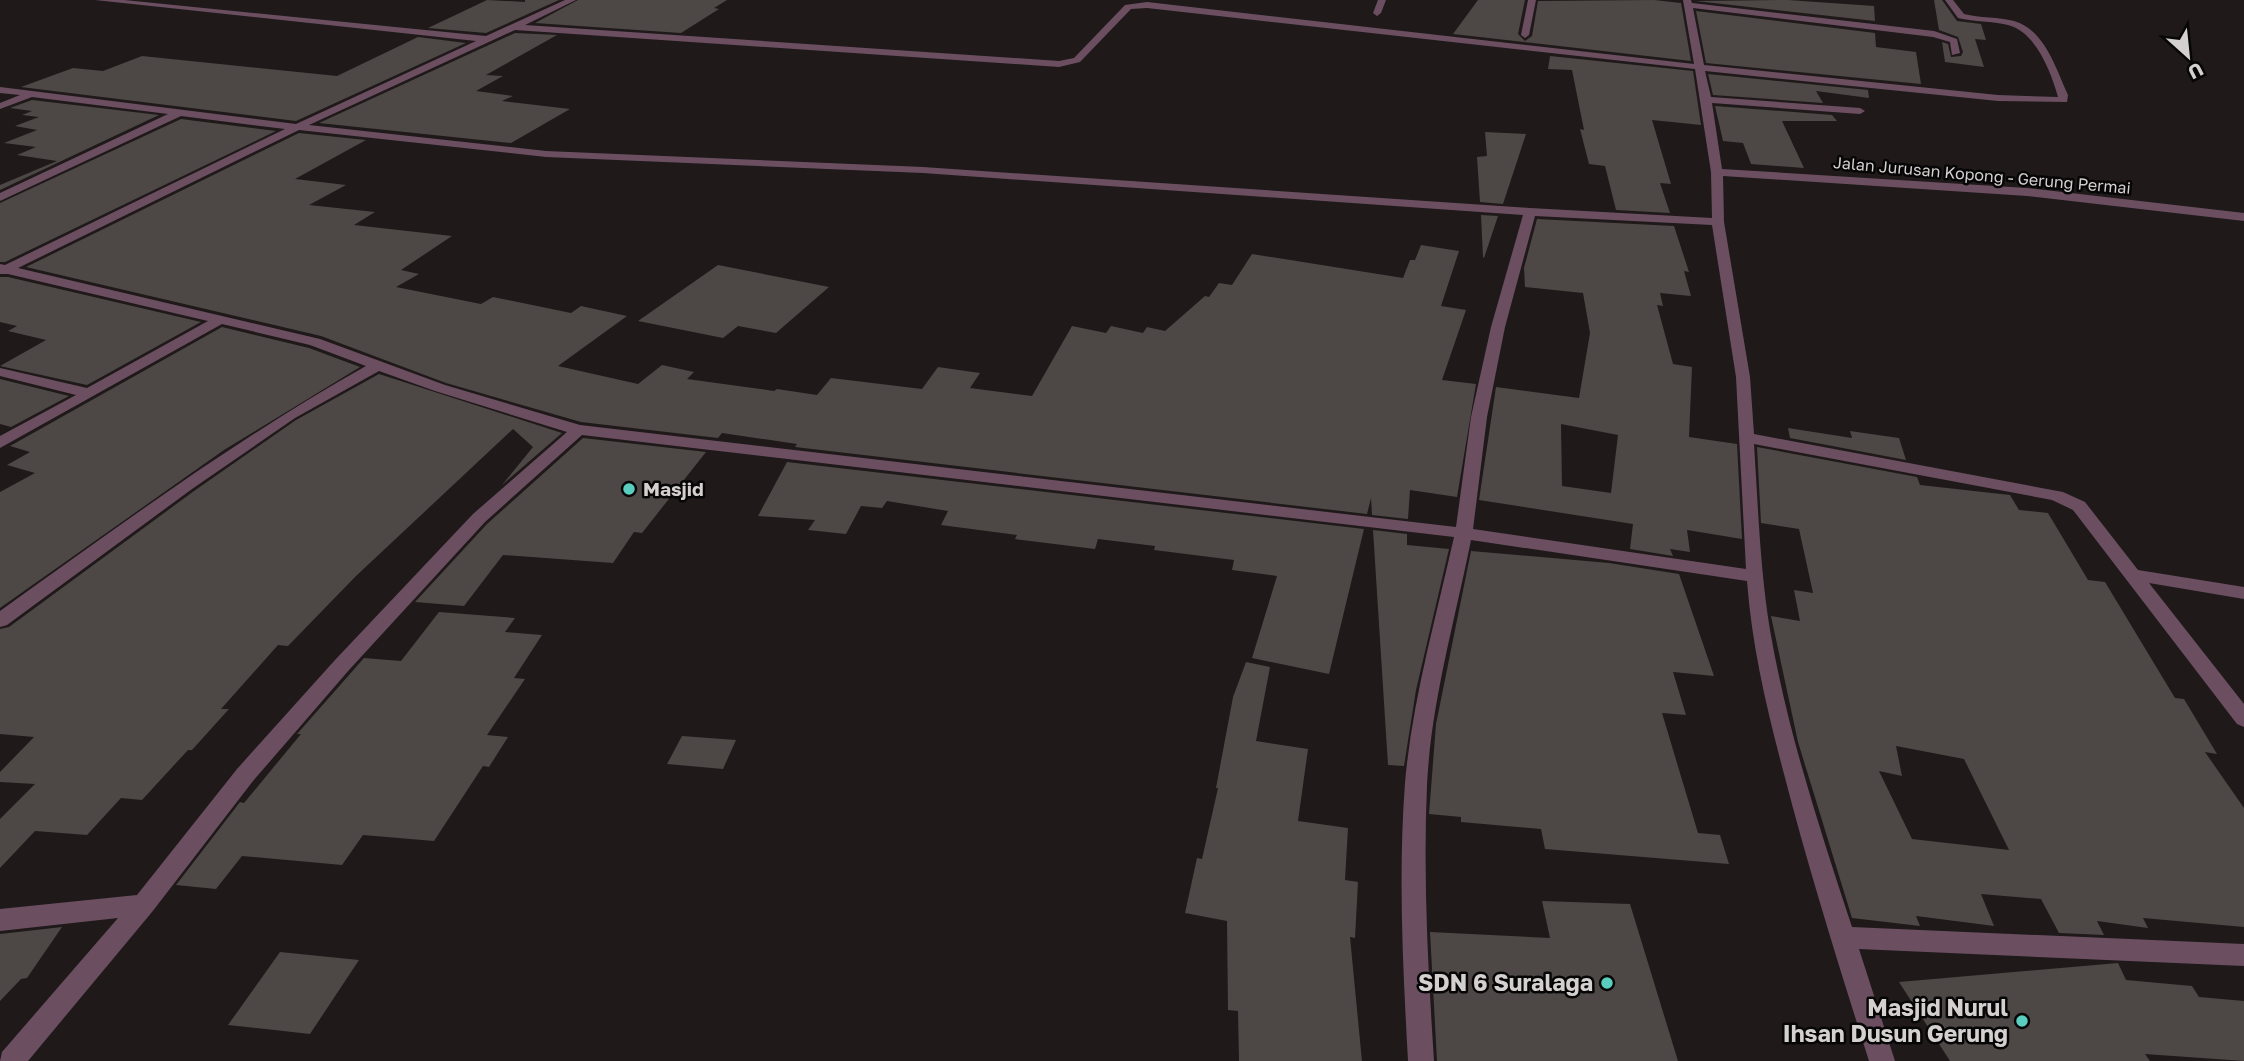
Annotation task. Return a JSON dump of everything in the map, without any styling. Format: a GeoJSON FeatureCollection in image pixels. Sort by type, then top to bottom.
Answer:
{"type":"FeatureCollection","features":[{"type":"Feature","properties":{"kind":"street"},"geometry":{"type":"LineString","coordinates":[[99,0],[486,39]]}},
{"type":"Feature","properties":{"kind":"street"},"geometry":{"type":"LineString","coordinates":[[2,270],[297,127],[572,0]]}},
{"type":"Feature","properties":{"kind":"street"},"geometry":{"type":"LineString","coordinates":[[1377,13],[1382,0]]}},
{"type":"Feature","properties":{"kind":"street"},"geometry":{"type":"LineString","coordinates":[[1525,35],[1532,0]]}},
{"type":"Feature","properties":{"kind":"street"},"geometry":{"type":"LineString","coordinates":[[514,27],[1065,64],[1077,61],[1126,9],[1147,5],[1700,68],[1998,98],[2063,100],[2049,65],[2027,30],[2011,23],[1961,16],[1949,0]]}},
{"type":"Feature","properties":{"kind":"street"},"geometry":{"type":"LineString","coordinates":[[1882,1061],[1781,724],[1760,629],[1739,350],[1718,222],[1717,173],[1688,3],[1934,34],[1954,41],[1955,53]]}},
{"type":"Feature","properties":{"kind":"street"},"geometry":{"type":"LineString","coordinates":[[0,90],[297,127],[546,154],[923,170],[1530,212],[1718,222]]}},
{"type":"Feature","properties":{"kind":"street"},"geometry":{"type":"LineString","coordinates":[[0,106],[34,94]]}},
{"type":"Feature","properties":{"kind":"street"},"geometry":{"type":"LineString","coordinates":[[1706,100],[1860,111]]}},
{"type":"Feature","properties":{"kind":"street"},"geometry":{"type":"LineString","coordinates":[[0,197],[181,111]]}},
{"type":"Feature","properties":{"kind":"street","name":"Jalan Jurusan Kopong - Gerung Permai"},"geometry":{"type":"LineString","coordinates":[[1717,173],[2027,192],[2244,217]]}},
{"type":"Feature","properties":{"kind":"street"},"geometry":{"type":"LineString","coordinates":[[1421,1061],[1414,939],[1416,783],[1423,724],[1464,533],[1479,418],[1498,327],[1530,212]]}},
{"type":"Feature","properties":{"kind":"street"},"geometry":{"type":"LineString","coordinates":[[2,270],[315,342],[440,388],[578,430],[1464,533],[1755,576]]}},
{"type":"Feature","properties":{"kind":"street"},"geometry":{"type":"LineString","coordinates":[[0,443],[222,319]]}},
{"type":"Feature","properties":{"kind":"street"},"geometry":{"type":"LineString","coordinates":[[0,620],[186,485],[290,415],[378,365]]}},
{"type":"Feature","properties":{"kind":"street"},"geometry":{"type":"LineString","coordinates":[[0,372],[88,393]]}},
{"type":"Feature","properties":{"kind":"street"},"geometry":{"type":"LineString","coordinates":[[11,1061],[144,905],[245,775],[342,665],[480,518],[578,430]]}},
{"type":"Feature","properties":{"kind":"street"},"geometry":{"type":"LineString","coordinates":[[1747,438],[2066,499],[2085,510],[2244,719]]}},
{"type":"Feature","properties":{"kind":"street"},"geometry":{"type":"LineString","coordinates":[[2134,575],[2244,593]]}},
{"type":"Feature","properties":{"kind":"street"},"geometry":{"type":"LineString","coordinates":[[0,920],[144,905]]}},
{"type":"Feature","properties":{"kind":"street"},"geometry":{"type":"LineString","coordinates":[[1843,937],[2244,955]]}},
{"type":"Feature","properties":{"kind":"building"},"geometry":{"type":"Polygon","coordinates":[[[487,0],[559,0],[486,33],[428,28],[487,0]]]}},
{"type":"Feature","properties":{"kind":"building"},"geometry":{"type":"Polygon","coordinates":[[[578,0],[727,0],[714,8],[719,9],[681,33],[535,23],[578,0]]]}},
{"type":"Feature","properties":{"kind":"building"},"geometry":{"type":"Polygon","coordinates":[[[1478,0],[1525,0],[1518,34],[1525,41],[1532,36],[1538,1],[1654,0],[1681,3],[1691,61],[1453,34],[1478,0]]]}},
{"type":"Feature","properties":{"kind":"building"},"geometry":{"type":"Polygon","coordinates":[[[1788,0],[1874,6],[1875,21],[1696,1],[1788,0]]]}},
{"type":"Feature","properties":{"kind":"building"},"geometry":{"type":"Polygon","coordinates":[[[1934,0],[1942,0],[1957,21],[1981,24],[1986,40],[1975,39],[1984,67],[1945,62],[1942,42],[1948,44],[1951,57],[1961,56],[1963,52],[1958,37],[1939,30],[1934,0]]]}},
{"type":"Feature","properties":{"kind":"building"},"geometry":{"type":"Polygon","coordinates":[[[1696,11],[1875,33],[1876,47],[1916,52],[1921,84],[1706,63],[1696,11]]]}},
{"type":"Feature","properties":{"kind":"building"},"geometry":{"type":"Polygon","coordinates":[[[515,33],[557,35],[486,75],[503,76],[476,91],[513,96],[502,101],[570,109],[511,143],[319,123],[515,33]]]}},
{"type":"Feature","properties":{"kind":"building"},"geometry":{"type":"Polygon","coordinates":[[[418,37],[466,43],[296,121],[21,87],[73,68],[103,71],[142,56],[337,76],[418,37]]]}},
{"type":"Feature","properties":{"kind":"building"},"geometry":{"type":"Polygon","coordinates":[[[1550,56],[1693,71],[1701,125],[1652,120],[1671,184],[1660,183],[1670,213],[1616,210],[1605,166],[1589,164],[1580,129],[1584,130],[1572,70],[1548,69],[1550,56]]]}},
{"type":"Feature","properties":{"kind":"building"},"geometry":{"type":"Polygon","coordinates":[[[1708,74],[1868,90],[1869,98],[1816,91],[1823,103],[1713,95],[1708,74]]]}},
{"type":"Feature","properties":{"kind":"building"},"geometry":{"type":"Polygon","coordinates":[[[32,100],[159,115],[0,190],[0,185],[57,161],[17,155],[36,147],[4,143],[37,130],[15,126],[39,117],[22,115],[32,111],[10,108],[32,100]]]}},
{"type":"Feature","properties":{"kind":"building"},"geometry":{"type":"Polygon","coordinates":[[[1715,106],[1832,115],[1837,121],[1782,121],[1804,168],[1751,164],[1743,143],[1723,141],[1715,106]]]}},
{"type":"Feature","properties":{"kind":"building"},"geometry":{"type":"Polygon","coordinates":[[[181,119],[276,131],[5,262],[0,262],[0,203],[181,119]]]}},
{"type":"Feature","properties":{"kind":"building"},"geometry":{"type":"Polygon","coordinates":[[[1485,132],[1526,134],[1503,204],[1480,202],[1477,157],[1487,156],[1485,132]]]}},
{"type":"Feature","properties":{"kind":"building"},"geometry":{"type":"Polygon","coordinates":[[[299,133],[366,140],[295,179],[346,185],[309,205],[375,212],[354,225],[452,236],[401,270],[419,274],[396,287],[481,304],[493,297],[571,313],[581,306],[627,316],[558,366],[638,384],[662,365],[694,372],[687,379],[817,395],[831,378],[922,389],[938,367],[980,373],[970,388],[1032,396],[1072,326],[1106,333],[1111,326],[1143,333],[1147,327],[1165,331],[1205,296],[1209,297],[1219,283],[1232,285],[1252,254],[1403,278],[1410,260],[1415,260],[1421,245],[1459,251],[1441,306],[1466,310],[1442,380],[1476,384],[1457,497],[1410,490],[1408,519],[1372,515],[1371,498],[1367,514],[795,447],[797,444],[722,433],[718,438],[581,422],[446,383],[321,336],[26,267],[299,133]]]}},
{"type":"Feature","properties":{"kind":"building"},"geometry":{"type":"Polygon","coordinates":[[[1481,215],[1498,216],[1484,258],[1483,257],[1481,215]]]}},
{"type":"Feature","properties":{"kind":"building"},"geometry":{"type":"Polygon","coordinates":[[[1537,219],[1674,226],[1689,272],[1684,271],[1691,296],[1660,293],[1663,306],[1657,305],[1673,364],[1692,367],[1689,437],[1737,444],[1742,539],[1687,530],[1690,552],[1670,549],[1673,556],[1630,549],[1633,524],[1479,500],[1496,387],[1579,398],[1590,333],[1583,293],[1525,287],[1524,268],[1537,219]],[[1561,424],[1562,486],[1611,493],[1618,435],[1561,424]]]}},
{"type":"Feature","properties":{"kind":"building"},"geometry":{"type":"Polygon","coordinates":[[[718,265],[829,287],[776,333],[738,326],[723,338],[638,321],[718,265]]]}},
{"type":"Feature","properties":{"kind":"building"},"geometry":{"type":"Polygon","coordinates":[[[0,277],[201,322],[87,385],[0,366],[46,340],[8,331],[17,326],[0,322],[0,277]]]}},
{"type":"Feature","properties":{"kind":"building"},"geometry":{"type":"Polygon","coordinates":[[[222,327],[309,348],[360,367],[224,450],[0,608],[0,492],[35,473],[7,465],[30,452],[10,446],[222,327]]]}},
{"type":"Feature","properties":{"kind":"building"},"geometry":{"type":"Polygon","coordinates":[[[379,374],[562,433],[502,485],[533,447],[513,429],[356,576],[288,646],[278,645],[221,709],[229,709],[142,800],[121,798],[87,835],[35,831],[0,868],[0,819],[35,784],[0,782],[0,772],[34,737],[0,734],[0,629],[9,627],[296,420],[379,374]]]}},
{"type":"Feature","properties":{"kind":"building"},"geometry":{"type":"Polygon","coordinates":[[[0,379],[69,396],[11,427],[0,424],[0,379]]]}},
{"type":"Feature","properties":{"kind":"building"},"geometry":{"type":"Polygon","coordinates":[[[1788,428],[1852,438],[1850,431],[1899,438],[1906,460],[1790,438],[1788,428]]]}},
{"type":"Feature","properties":{"kind":"building"},"geometry":{"type":"Polygon","coordinates":[[[583,438],[706,452],[642,533],[634,532],[613,563],[503,555],[464,606],[415,602],[487,524],[583,438]]]}},
{"type":"Feature","properties":{"kind":"building"},"geometry":{"type":"Polygon","coordinates":[[[1757,447],[1917,477],[1920,485],[2010,495],[2019,510],[2048,513],[2088,580],[2105,582],[2175,698],[2184,699],[2217,754],[2205,752],[2244,808],[2244,927],[2143,918],[2148,928],[2097,921],[2104,935],[2059,933],[2041,899],[1981,894],[1994,926],[1916,916],[1920,926],[1852,918],[1798,742],[1771,616],[1800,621],[1794,590],[1813,593],[1799,529],[1761,523],[1757,447]],[[1896,746],[1902,776],[1879,771],[1912,839],[2009,850],[1964,759],[1896,746]]]}},
{"type":"Feature","properties":{"kind":"building"},"geometry":{"type":"Polygon","coordinates":[[[787,462],[1364,529],[1329,674],[1252,658],[1277,576],[1232,570],[1234,560],[1154,550],[1155,546],[1098,539],[1095,549],[1015,539],[1017,535],[941,525],[948,511],[887,501],[882,508],[861,506],[846,534],[808,530],[815,520],[758,516],[787,462]]]}},
{"type":"Feature","properties":{"kind":"building"},"geometry":{"type":"Polygon","coordinates":[[[1373,530],[1407,534],[1407,545],[1449,549],[1416,690],[1404,766],[1388,765],[1373,530]]]}},
{"type":"Feature","properties":{"kind":"building"},"geometry":{"type":"Polygon","coordinates":[[[1471,551],[1609,563],[1679,574],[1714,676],[1673,672],[1686,715],[1662,713],[1698,833],[1720,835],[1729,864],[1545,849],[1541,829],[1461,822],[1461,817],[1429,814],[1436,724],[1471,551]]]}},
{"type":"Feature","properties":{"kind":"building"},"geometry":{"type":"Polygon","coordinates":[[[439,612],[515,618],[505,632],[542,635],[514,678],[525,679],[487,735],[508,737],[489,767],[483,766],[434,841],[363,835],[342,865],[242,856],[216,889],[176,885],[240,802],[244,803],[301,734],[297,734],[364,658],[401,661],[439,612]]]}},
{"type":"Feature","properties":{"kind":"building"},"geometry":{"type":"Polygon","coordinates":[[[1246,662],[1270,667],[1256,741],[1308,749],[1298,821],[1348,828],[1345,880],[1358,882],[1355,938],[1350,937],[1362,1061],[1239,1061],[1238,1011],[1228,1010],[1227,921],[1185,913],[1197,858],[1202,859],[1218,788],[1233,697],[1246,662]]]}},
{"type":"Feature","properties":{"kind":"building"},"geometry":{"type":"Polygon","coordinates":[[[682,736],[736,740],[723,769],[667,764],[682,736]]]}},
{"type":"Feature","properties":{"kind":"building"},"geometry":{"type":"Polygon","coordinates":[[[1542,901],[1630,904],[1678,1061],[1437,1061],[1430,932],[1550,938],[1542,901]]]}},
{"type":"Feature","properties":{"kind":"building"},"geometry":{"type":"Polygon","coordinates":[[[62,927],[27,978],[21,979],[0,1001],[0,934],[62,927]]]}},
{"type":"Feature","properties":{"kind":"building"},"geometry":{"type":"Polygon","coordinates":[[[280,952],[359,960],[310,1034],[228,1025],[280,952]]]}},
{"type":"Feature","properties":{"kind":"building","name":"Masjid Nurul Ihsan Dusun Gerung"},"geometry":{"type":"Polygon","coordinates":[[[2118,963],[2126,980],[2192,986],[2199,997],[2244,1001],[2244,1061],[2145,1054],[2150,1061],[1950,1061],[1899,982],[2118,963]]]}},
{"type":"Feature","properties":{"kind":"place","name":"Masjid"},"geometry":{"type":"Point","coordinates":[629,489]}},
{"type":"Feature","properties":{"kind":"place","name":"SDN 6 Suralaga"},"geometry":{"type":"Point","coordinates":[1607,983]}},
{"type":"Feature","properties":{"kind":"place","name":"Masjid Nurul Ihsan Dusun Gerung"},"geometry":{"type":"Point","coordinates":[2022,1021]}}]}
